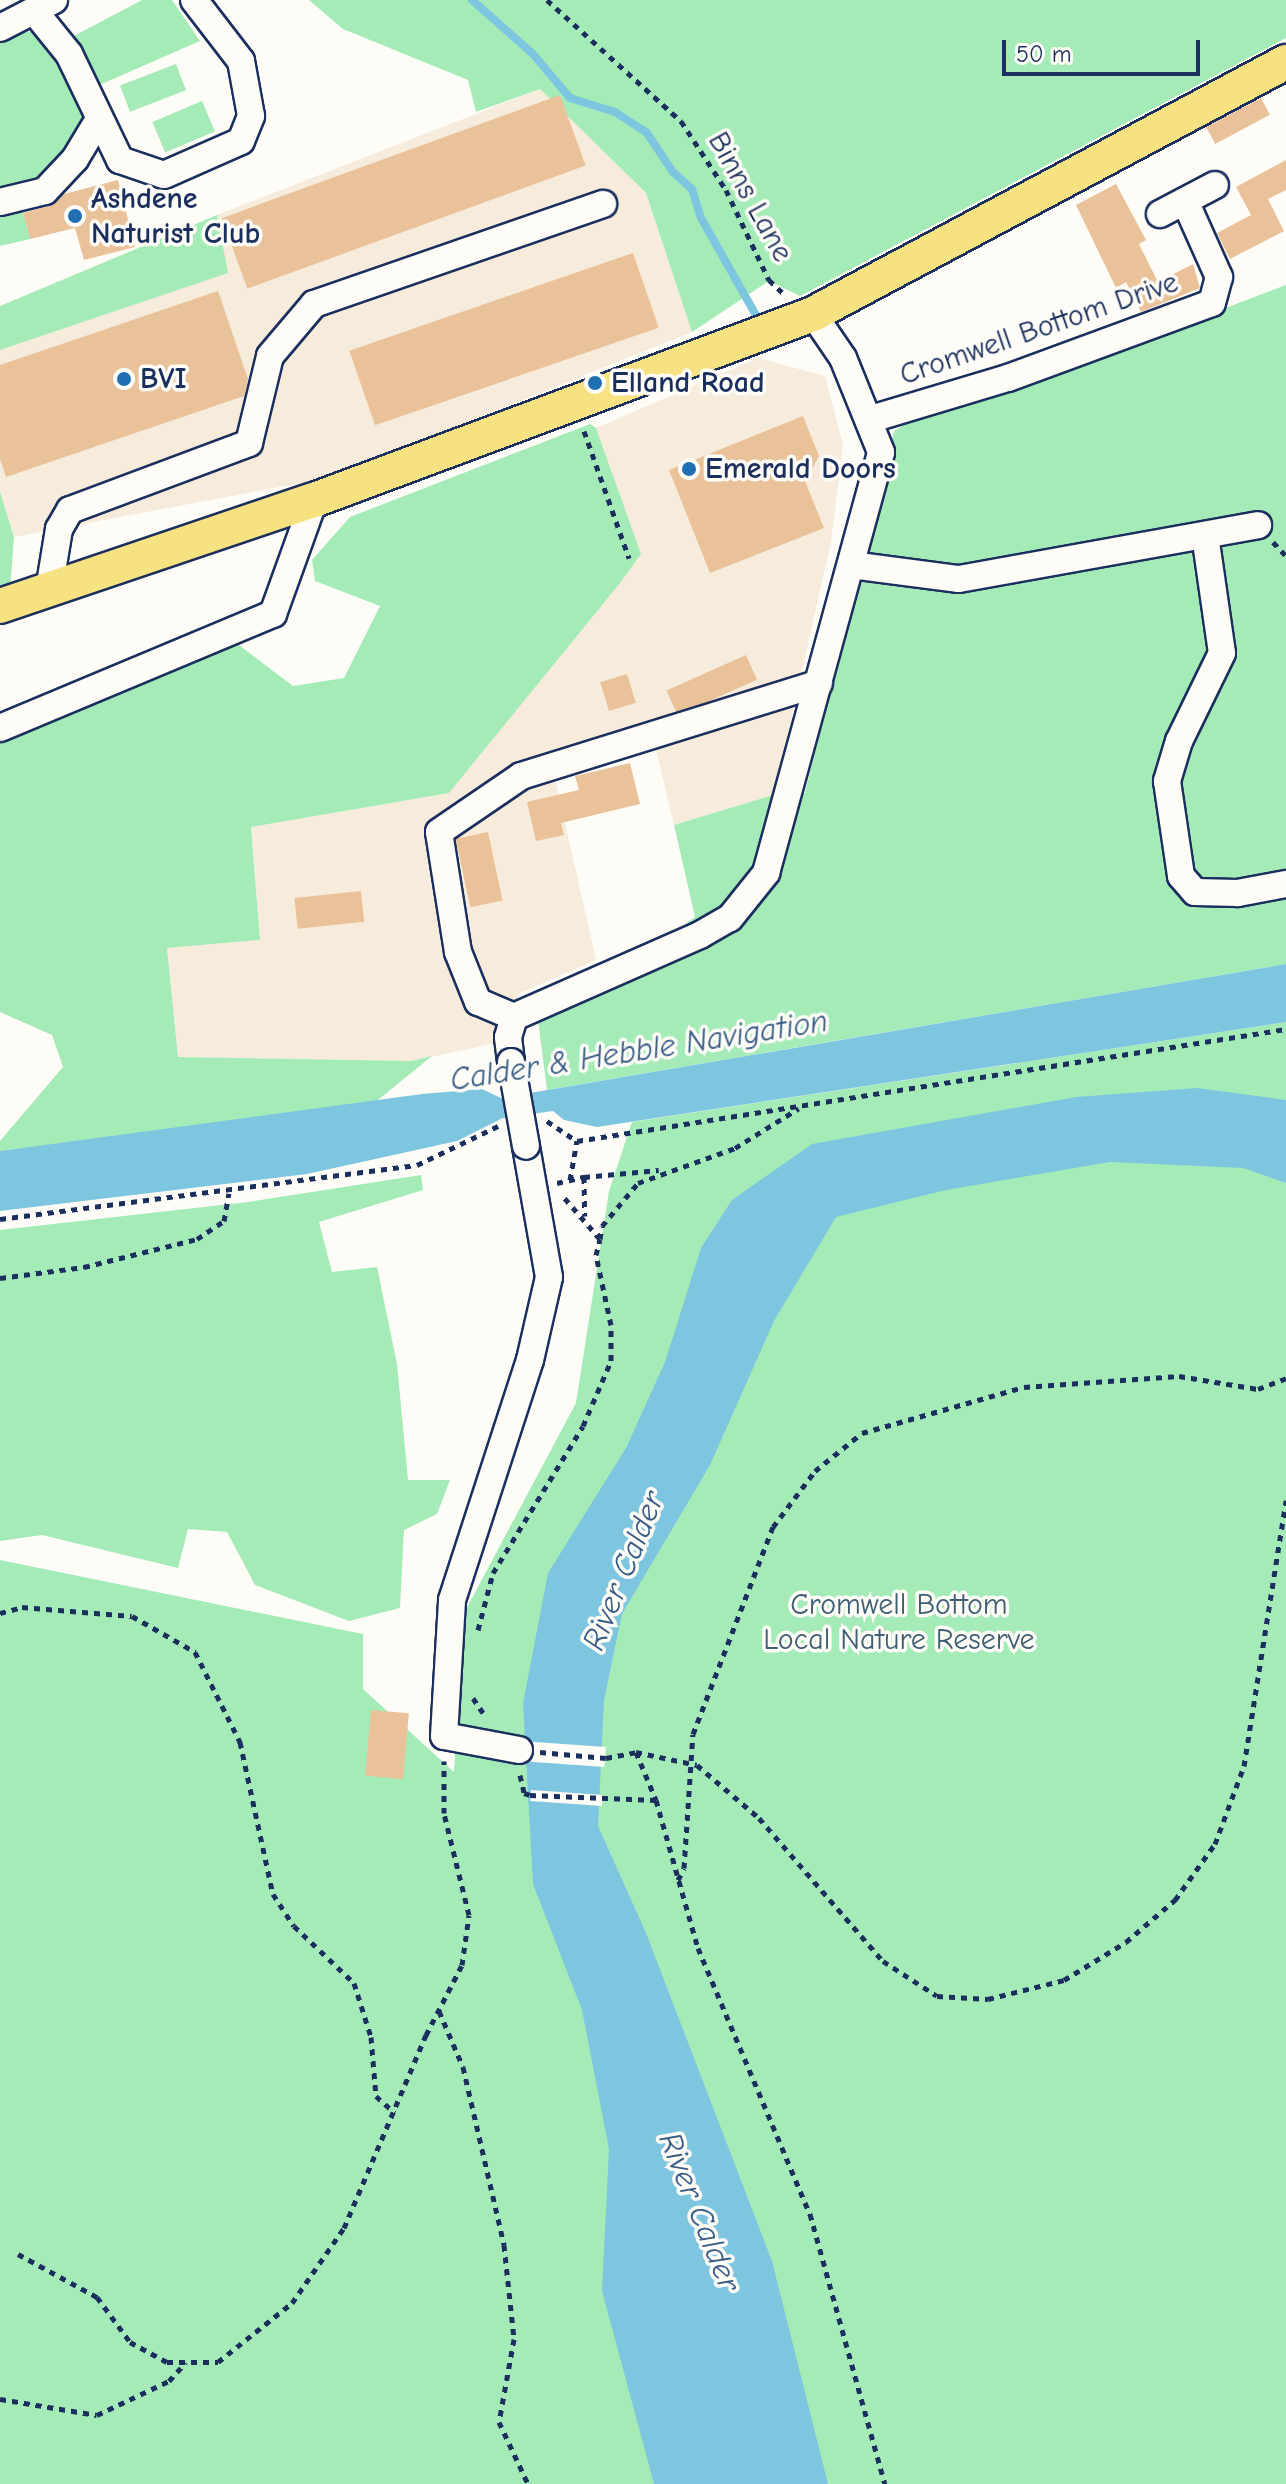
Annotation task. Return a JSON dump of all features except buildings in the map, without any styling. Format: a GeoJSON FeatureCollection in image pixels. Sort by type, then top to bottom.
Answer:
{"type":"FeatureCollection","features":[{"type":"Feature","properties":{"kind":"main road"},"geometry":{"type":"LineString","coordinates":[[0,606],[314,500],[813,314],[1286,62]]}},
{"type":"Feature","properties":{"kind":"street"},"geometry":{"type":"LineString","coordinates":[[0,28],[45,6],[120,160],[164,175],[241,141],[251,116],[241,61],[194,0]]}},
{"type":"Feature","properties":{"kind":"street"},"geometry":{"type":"LineString","coordinates":[[0,202],[45,191],[75,159],[99,119]]}},
{"type":"Feature","properties":{"kind":"street"},"geometry":{"type":"LineString","coordinates":[[1160,214],[1215,185]]}},
{"type":"Feature","properties":{"kind":"street","name":"Cromwell Bottom Drive"},"geometry":{"type":"LineString","coordinates":[[871,419],[1008,378],[1212,303],[1219,277],[1185,201]]}},
{"type":"Feature","properties":{"kind":"street"},"geometry":{"type":"LineString","coordinates":[[49,590],[59,529],[70,510],[249,443],[270,356],[314,304],[603,204]]}},
{"type":"Feature","properties":{"kind":"street"},"geometry":{"type":"LineString","coordinates":[[813,314],[843,358],[871,419],[880,456],[819,683],[766,873],[730,918],[514,1017],[478,1002],[458,952],[439,832],[521,776],[819,683]]}},
{"type":"Feature","properties":{"kind":"street"},"geometry":{"type":"LineString","coordinates":[[0,728],[273,614],[314,500]]}},
{"type":"Feature","properties":{"kind":"street"},"geometry":{"type":"LineString","coordinates":[[851,565],[959,579],[1258,525]]}},
{"type":"Feature","properties":{"kind":"street"},"geometry":{"type":"LineString","coordinates":[[1205,535],[1222,653],[1179,741],[1167,781],[1181,876],[1195,892],[1238,893],[1286,884]]}},
{"type":"Feature","properties":{"kind":"street"},"geometry":{"type":"LineString","coordinates":[[514,1017],[508,1037],[511,1062],[529,1134],[549,1277],[530,1360],[452,1600],[444,1736],[516,1750]]}},
{"type":"Feature","properties":{"kind":"path","name":"Binns Lane"},"geometry":{"type":"LineString","coordinates":[[547,0],[681,121],[726,190],[769,280],[813,314]]}},
{"type":"Feature","properties":{"kind":"path"},"geometry":{"type":"LineString","coordinates":[[574,404],[629,558]]}},
{"type":"Feature","properties":{"kind":"path"},"geometry":{"type":"LineString","coordinates":[[529,1134],[546,1120],[577,1141],[1286,1029]]}},
{"type":"Feature","properties":{"kind":"path"},"geometry":{"type":"LineString","coordinates":[[477,1637],[493,1573],[583,1426],[611,1361],[611,1325],[596,1255],[602,1226],[638,1183],[665,1170],[735,1148],[804,1106]]}},
{"type":"Feature","properties":{"kind":"path"},"geometry":{"type":"LineString","coordinates":[[0,1219],[229,1193],[417,1165],[504,1123]]}},
{"type":"Feature","properties":{"kind":"path"},"geometry":{"type":"LineString","coordinates":[[570,1180],[577,1141]]}},
{"type":"Feature","properties":{"kind":"path"},"geometry":{"type":"LineString","coordinates":[[556,1183],[584,1177],[665,1170]]}},
{"type":"Feature","properties":{"kind":"path"},"geometry":{"type":"LineString","coordinates":[[554,1171],[564,1199],[585,1216],[600,1239]]}},
{"type":"Feature","properties":{"kind":"path"},"geometry":{"type":"LineString","coordinates":[[584,1177],[585,1216]]}},
{"type":"Feature","properties":{"kind":"path"},"geometry":{"type":"LineString","coordinates":[[0,1278],[84,1267],[197,1239],[224,1221],[229,1193]]}},
{"type":"Feature","properties":{"kind":"path"},"geometry":{"type":"LineString","coordinates":[[678,1880],[684,1868],[693,1734],[773,1527],[815,1471],[862,1433],[1024,1387],[1179,1376],[1258,1389],[1286,1378]]}},
{"type":"Feature","properties":{"kind":"path"},"geometry":{"type":"LineString","coordinates":[[516,1750],[606,1758],[636,1752],[691,1763],[759,1818],[883,1961],[937,1996],[988,1999],[1064,1980],[1126,1942],[1175,1900],[1215,1844],[1244,1766],[1286,1500]]}},
{"type":"Feature","properties":{"kind":"path"},"geometry":{"type":"LineString","coordinates":[[0,1613],[22,1607],[132,1616],[195,1652],[240,1742],[273,1894],[294,1926],[354,1983],[371,2037],[376,2096],[395,2113]]}},
{"type":"Feature","properties":{"kind":"path"},"geometry":{"type":"LineString","coordinates":[[470,1685],[484,1716],[516,1750],[524,1793],[612,1801],[656,1800]]}},
{"type":"Feature","properties":{"kind":"path"},"geometry":{"type":"LineString","coordinates":[[18,2254],[97,2297],[130,2342],[167,2362],[218,2362],[292,2303],[344,2228],[439,2010],[462,1965],[469,1915],[444,1813],[444,1736]]}},
{"type":"Feature","properties":{"kind":"path"},"geometry":{"type":"LineString","coordinates":[[636,1752],[656,1800],[698,1948],[810,2214],[885,2484]]}},
{"type":"Feature","properties":{"kind":"path"},"geometry":{"type":"LineString","coordinates":[[439,2010],[463,2067],[504,2245],[514,2339],[499,2422],[528,2484]]}},
{"type":"Feature","properties":{"kind":"path"},"geometry":{"type":"LineString","coordinates":[[0,2399],[97,2415],[169,2381],[186,2362]]}},
{"type":"Feature","properties":{"kind":"shaded area"},"geometry":{"type":"Polygon","coordinates":[[[540,89],[646,193],[692,332],[327,478],[14,537],[0,492],[0,350],[227,273],[217,215],[540,89]]]}},
{"type":"Feature","properties":{"kind":"shaded area"},"geometry":{"type":"Polygon","coordinates":[[[758,358],[825,376],[843,445],[831,542],[774,795],[674,825],[656,750],[555,778],[596,960],[520,993],[496,1043],[412,1061],[178,1057],[167,948],[260,940],[251,827],[449,793],[641,555],[596,428],[758,358]]]}},
{"type":"Feature","properties":{"kind":"green space"},"geometry":{"type":"Polygon","coordinates":[[[142,0],[172,0],[200,41],[97,86],[72,37],[142,0]]]}},
{"type":"Feature","properties":{"kind":"green space"},"geometry":{"type":"Polygon","coordinates":[[[309,0],[1286,0],[1286,38],[800,296],[769,281],[692,332],[646,193],[540,89],[476,112],[468,80],[343,29],[309,0]]]}},
{"type":"Feature","properties":{"kind":"green space"},"geometry":{"type":"Polygon","coordinates":[[[22,30],[46,36],[85,112],[73,149],[41,185],[0,193],[0,39],[22,30]]]}},
{"type":"Feature","properties":{"kind":"green space"},"geometry":{"type":"Polygon","coordinates":[[[176,64],[186,90],[130,112],[120,86],[176,64]]]}},
{"type":"Feature","properties":{"kind":"green space"},"geometry":{"type":"Polygon","coordinates":[[[202,101],[215,131],[165,152],[152,122],[202,101]]]}},
{"type":"Feature","properties":{"kind":"green space"},"geometry":{"type":"Polygon","coordinates":[[[21,205],[30,239],[0,246],[0,210],[21,205]]]}},
{"type":"Feature","properties":{"kind":"green space"},"geometry":{"type":"Polygon","coordinates":[[[217,215],[228,273],[0,350],[0,306],[217,215]]]}},
{"type":"Feature","properties":{"kind":"green space"},"geometry":{"type":"Polygon","coordinates":[[[1286,285],[1286,964],[547,1090],[538,1020],[583,998],[695,917],[674,825],[773,795],[805,793],[894,431],[923,413],[1069,368],[1286,285]]]}},
{"type":"Feature","properties":{"kind":"green space"},"geometry":{"type":"Polygon","coordinates":[[[590,424],[596,428],[641,554],[620,583],[449,793],[251,827],[260,940],[167,948],[178,1057],[412,1061],[432,1056],[373,1104],[0,1151],[0,1141],[63,1067],[52,1035],[0,1012],[0,739],[235,642],[293,686],[344,678],[380,606],[315,581],[312,560],[350,517],[590,424]]]}},
{"type":"Feature","properties":{"kind":"green space"},"geometry":{"type":"Polygon","coordinates":[[[0,492],[14,537],[10,590],[0,593],[0,492]]]}},
{"type":"Feature","properties":{"kind":"green space","name":"Cromwell Bottom Local Nature Reserve"},"geometry":{"type":"Polygon","coordinates":[[[1286,1022],[1286,2484],[0,2484],[0,1560],[363,1634],[363,1689],[454,1772],[463,1615],[576,1403],[609,1191],[632,1122],[1286,1022]]]}},
{"type":"Feature","properties":{"kind":"green space"},"geometry":{"type":"Polygon","coordinates":[[[421,1175],[423,1190],[319,1222],[332,1272],[377,1267],[397,1364],[408,1480],[450,1480],[437,1514],[404,1530],[400,1608],[349,1621],[255,1585],[227,1532],[188,1529],[178,1568],[42,1535],[0,1541],[0,1230],[248,1202],[421,1175]]]}},
{"type":"Feature","properties":{"kind":"water"},"geometry":{"type":"Polygon","coordinates":[[[1286,964],[1286,1022],[597,1127],[564,1120],[553,1111],[503,1118],[457,1141],[307,1174],[0,1211],[0,1151],[422,1094],[482,1089],[501,1098],[1286,964]]]}},
{"type":"Feature","properties":{"kind":"water","name":"River Calder"},"geometry":{"type":"Polygon","coordinates":[[[1197,1088],[1286,1100],[1286,1183],[1243,1168],[1110,1162],[946,1190],[836,1217],[774,1321],[710,1465],[622,1614],[604,1700],[598,1826],[646,1933],[772,2261],[828,2484],[654,2484],[602,2291],[609,2149],[582,2010],[533,1884],[523,1703],[548,1573],[626,1448],[665,1362],[701,1248],[732,1200],[812,1144],[1076,1097],[1197,1088]]]}},
{"type":"Feature","properties":{"kind":"pier"},"geometry":{"type":"Polygon","coordinates":[[[521,1741],[606,1747],[604,1767],[520,1761],[521,1741]]]}},
{"type":"Feature","properties":{"kind":"pier"},"geometry":{"type":"Polygon","coordinates":[[[531,1790],[603,1795],[602,1806],[530,1801],[531,1790]]]}},
{"type":"Feature","properties":{"kind":"waterway"},"geometry":{"type":"LineString","coordinates":[[472,0],[533,54],[570,98],[615,112],[647,133],[673,172],[692,189],[701,218],[757,317]]}},
{"type":"Feature","properties":{"kind":"place","name":"Ashdene Naturist Club"},"geometry":{"type":"Point","coordinates":[75,216]}},
{"type":"Feature","properties":{"kind":"place","name":"BVI"},"geometry":{"type":"Point","coordinates":[124,379]}},
{"type":"Feature","properties":{"kind":"place","name":"Elland Road"},"geometry":{"type":"Point","coordinates":[595,383]}},
{"type":"Feature","properties":{"kind":"place","name":"Emerald Doors"},"geometry":{"type":"Point","coordinates":[689,469]}},
{"type":"Feature","properties":{"kind":"water label","name":"Calder & Hebble Navigation"},"geometry":{"type":"Point","coordinates":[639,1051]}}]}
